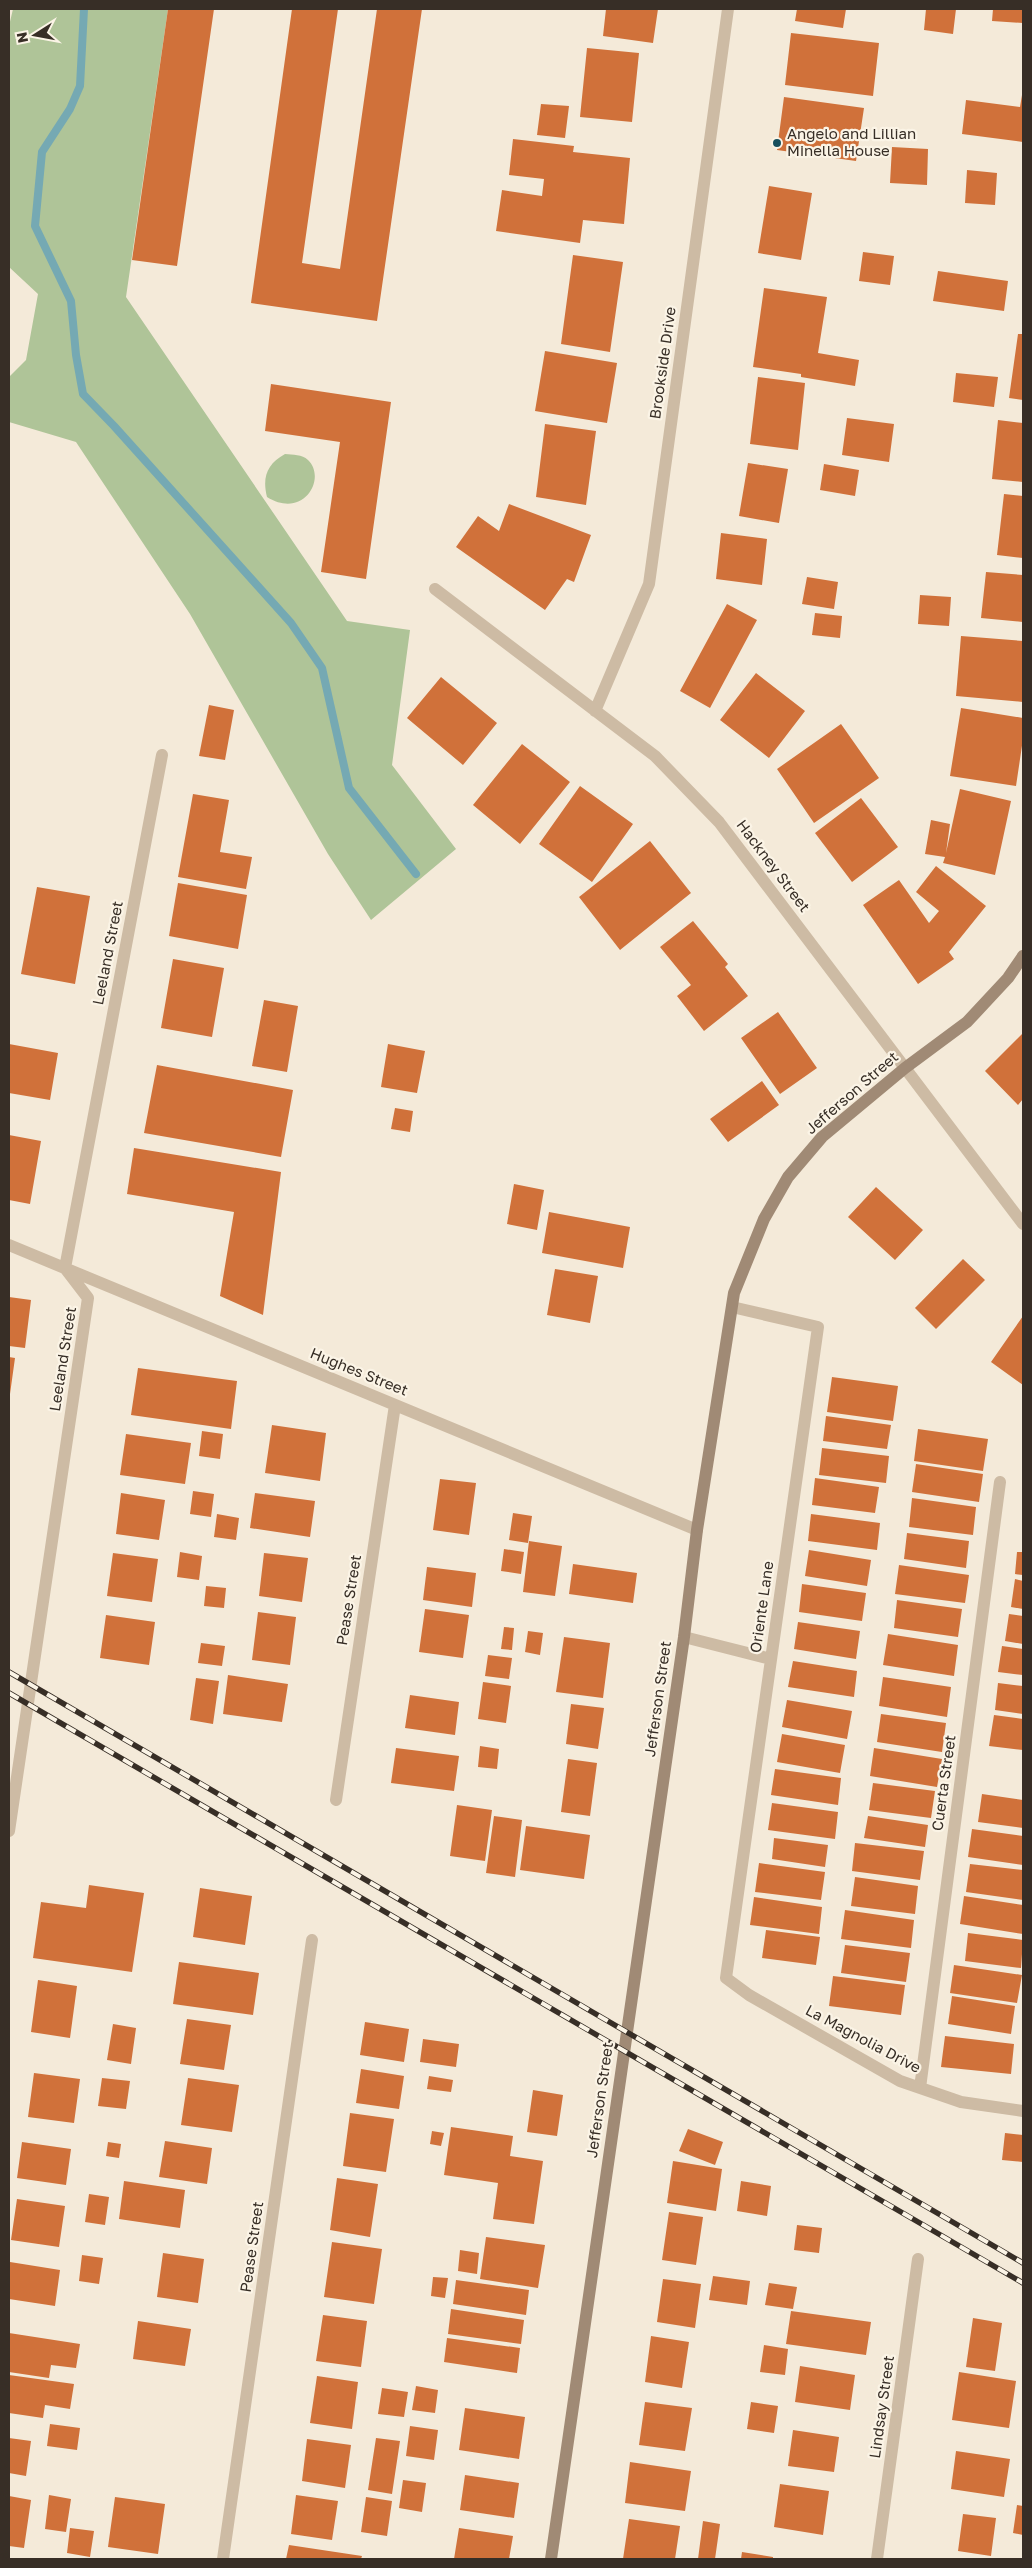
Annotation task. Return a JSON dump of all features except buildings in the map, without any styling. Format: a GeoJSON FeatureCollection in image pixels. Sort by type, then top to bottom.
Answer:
{"type":"FeatureCollection","features":[{"type":"Feature","properties":{"kind":"street","name":"Brookside Drive"},"geometry":{"type":"LineString","coordinates":[[595,711],[649,584],[728,9]]}},
{"type":"Feature","properties":{"kind":"street","name":"Hackney Street"},"geometry":{"type":"LineString","coordinates":[[435,589],[655,756],[719,822],[1023,1224]]}},
{"type":"Feature","properties":{"kind":"street","name":"Leeland Street"},"geometry":{"type":"LineString","coordinates":[[9,1829],[88,1298],[65,1268],[162,755]]}},
{"type":"Feature","properties":{"kind":"street","name":"Jefferson Street"},"geometry":{"type":"LineString","coordinates":[[551,2559],[684,1637],[697,1530],[734,1293],[764,1219],[788,1176],[822,1137],[905,1068],[966,1022],[1008,978],[1023,956]]}},
{"type":"Feature","properties":{"kind":"street","name":"Hughes Street"},"geometry":{"type":"LineString","coordinates":[[9,1245],[697,1530]]}},
{"type":"Feature","properties":{"kind":"street","name":"Oriente Lane"},"geometry":{"type":"LineString","coordinates":[[726,1978],[818,1328],[732,1307]]}},
{"type":"Feature","properties":{"kind":"street","name":"Pease Street"},"geometry":{"type":"LineString","coordinates":[[336,1800],[395,1405]]}},
{"type":"Feature","properties":{"kind":"street","name":"Cuerta Street"},"geometry":{"type":"LineString","coordinates":[[920,2088],[1000,1482]]}},
{"type":"Feature","properties":{"kind":"street"},"geometry":{"type":"LineString","coordinates":[[684,1637],[771,1658]]}},
{"type":"Feature","properties":{"kind":"street","name":"Pease Street"},"geometry":{"type":"LineString","coordinates":[[223,2559],[312,1940]]}},
{"type":"Feature","properties":{"kind":"street","name":"La Magnolia Drive"},"geometry":{"type":"LineString","coordinates":[[726,1978],[749,1995],[900,2081],[962,2102],[1023,2111]]}},
{"type":"Feature","properties":{"kind":"street","name":"Lindsay Street"},"geometry":{"type":"LineString","coordinates":[[878,2559],[918,2260]]}},
{"type":"Feature","properties":{"kind":"green space"},"geometry":{"type":"Polygon","coordinates":[[[13,9],[168,9],[126,297],[347,621],[410,630],[392,765],[456,849],[371,920],[328,854],[190,614],[76,442],[9,422],[9,377],[26,360],[38,294],[9,267],[9,26],[13,9]]]}},
{"type":"Feature","properties":{"kind":"green space"},"geometry":{"type":"Polygon","coordinates":[[[285,454],[306,458],[313,468],[315,477],[313,486],[308,494],[301,500],[292,503],[280,503],[267,497],[265,483],[270,467],[285,454]]]}},
{"type":"Feature","properties":{"kind":"waterway"},"geometry":{"type":"LineString","coordinates":[[84,9],[80,86],[70,109],[42,152],[35,226],[71,301],[76,355],[83,394],[291,623],[322,668],[349,788],[416,874]]}},
{"type":"Feature","properties":{"kind":"railway"},"geometry":{"type":"LineString","coordinates":[[9,1672],[1023,2263]]}},
{"type":"Feature","properties":{"kind":"railway"},"geometry":{"type":"LineString","coordinates":[[9,1693],[1023,2283]]}},
{"type":"Feature","properties":{"kind":"place","name":"Angelo and Lillian Minella House"},"geometry":{"type":"Point","coordinates":[777,143]}}]}
